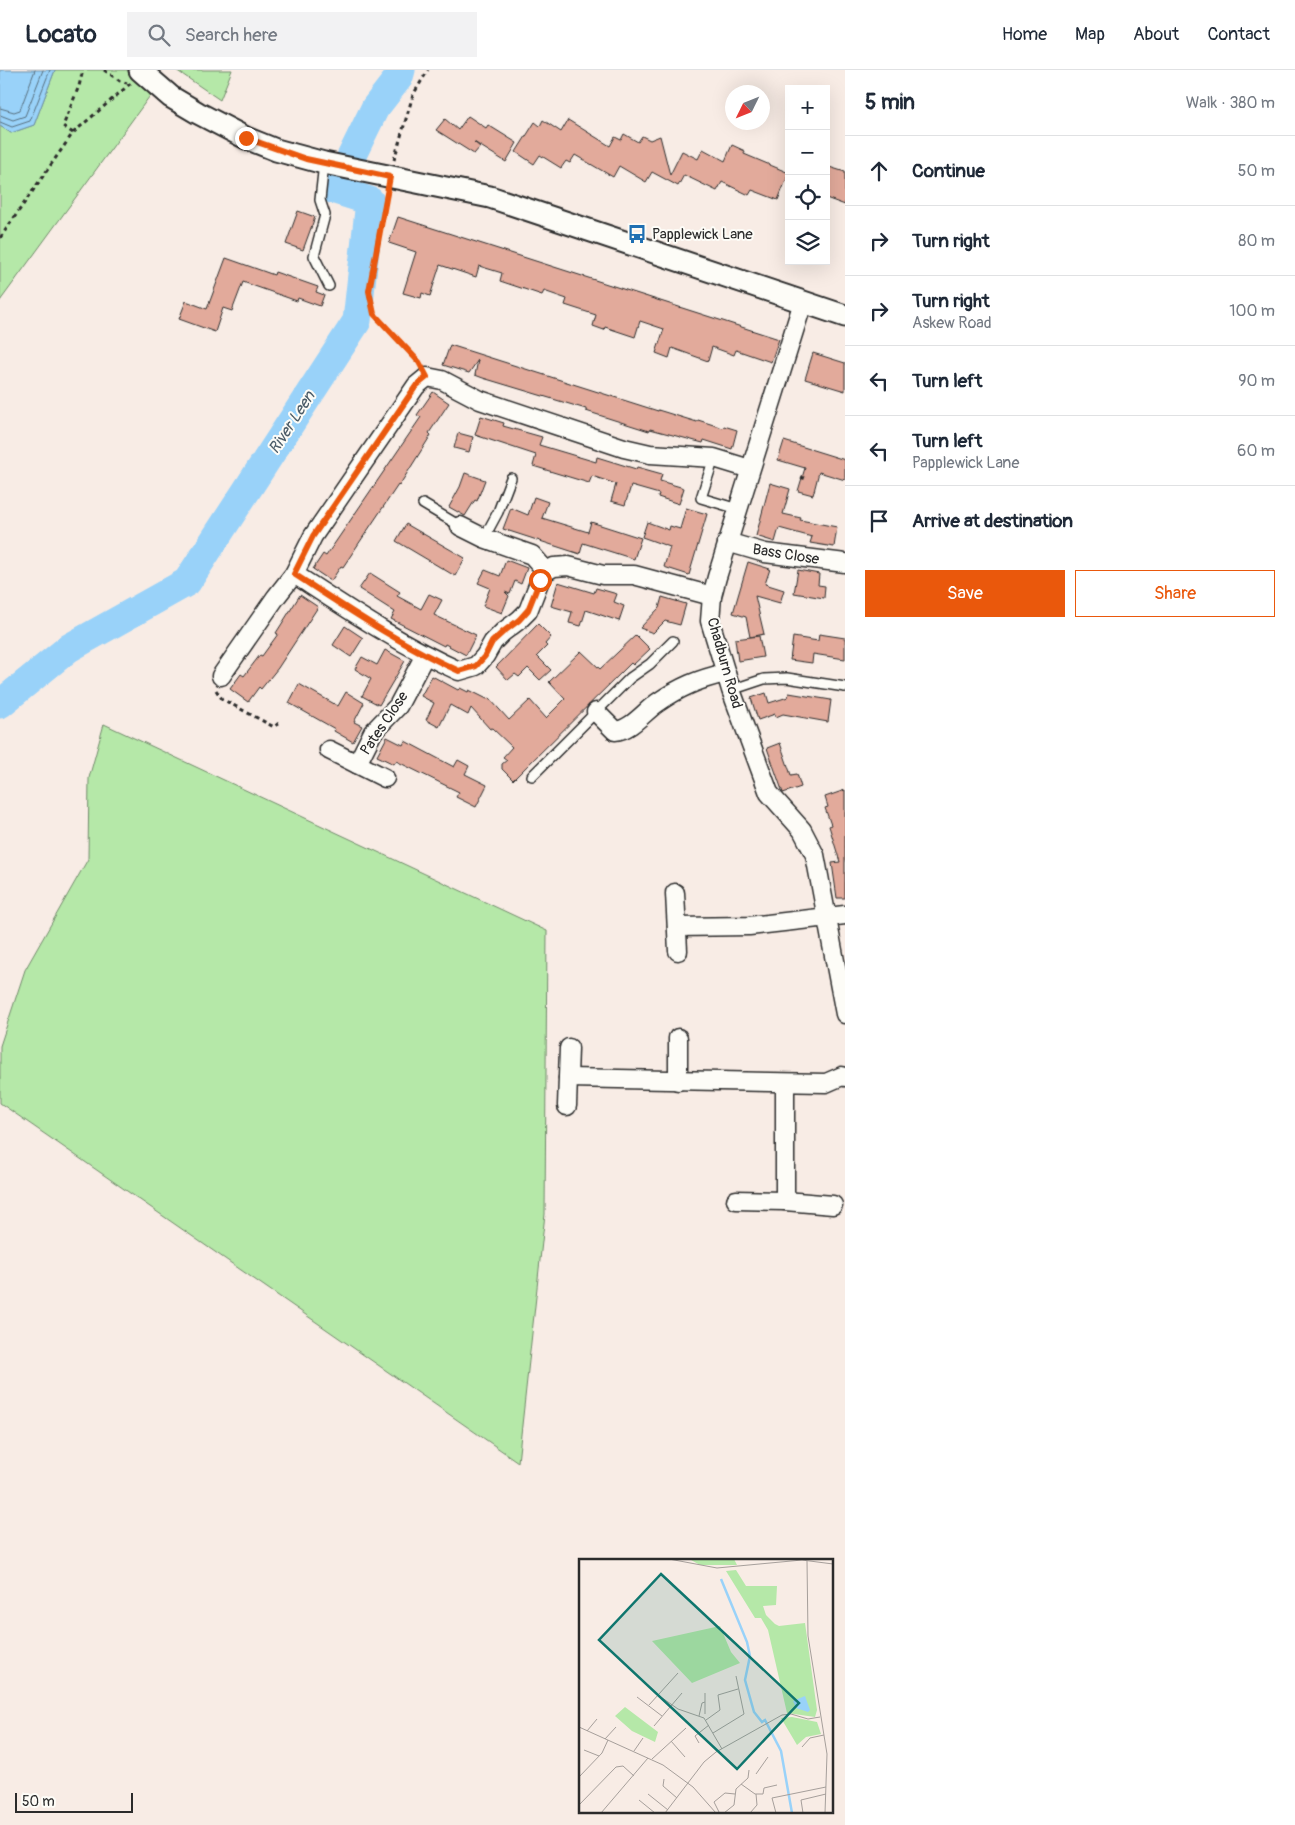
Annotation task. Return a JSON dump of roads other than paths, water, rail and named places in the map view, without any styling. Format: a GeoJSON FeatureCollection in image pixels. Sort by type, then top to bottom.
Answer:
{"type":"FeatureCollection","features":[{"type":"Feature","properties":{"kind":"street"},"geometry":{"type":"LineString","coordinates":[[142,73],[171,97],[198,113],[246,138],[276,150],[324,163],[490,197],[845,316]]}},
{"type":"Feature","properties":{"kind":"street","name":"Chadburn Road"},"geometry":{"type":"LineString","coordinates":[[803,302],[712,596],[710,621],[728,681],[769,793],[802,830],[815,855],[836,916],[845,1014]]}},
{"type":"Feature","properties":{"kind":"street"},"geometry":{"type":"LineString","coordinates":[[221,676],[294,574],[313,536],[416,386],[427,377],[442,380],[480,400],[624,448],[650,454],[714,458],[750,469]]}},
{"type":"Feature","properties":{"kind":"street"},"geometry":{"type":"LineString","coordinates":[[460,526],[484,538],[532,555],[546,571]]}},
{"type":"Feature","properties":{"kind":"street","name":"Bass Close"},"geometry":{"type":"LineString","coordinates":[[728,542],[766,553],[845,563]]}},
{"type":"Feature","properties":{"kind":"street"},"geometry":{"type":"LineString","coordinates":[[294,574],[361,618],[425,655],[459,671],[476,666],[485,656],[492,642],[519,620],[528,610],[540,580],[546,571],[554,567],[568,566],[603,575],[634,574],[712,596]]}},
{"type":"Feature","properties":{"kind":"street","name":"Pates Close"},"geometry":{"type":"LineString","coordinates":[[357,764],[373,732],[398,706],[425,655]]}},
{"type":"Feature","properties":{"kind":"street"},"geometry":{"type":"LineString","coordinates":[[596,712],[615,731],[623,730],[657,703],[684,686],[703,678],[728,681]]}},
{"type":"Feature","properties":{"kind":"street"},"geometry":{"type":"LineString","coordinates":[[329,750],[385,778]]}},
{"type":"Feature","properties":{"kind":"street"},"geometry":{"type":"LineString","coordinates":[[675,893],[678,951]]}},
{"type":"Feature","properties":{"kind":"street"},"geometry":{"type":"LineString","coordinates":[[677,927],[748,926],[836,916]]}},
{"type":"Feature","properties":{"kind":"street"},"geometry":{"type":"LineString","coordinates":[[678,1038],[678,1081]]}},
{"type":"Feature","properties":{"kind":"street"},"geometry":{"type":"LineString","coordinates":[[567,1106],[569,1048]]}},
{"type":"Feature","properties":{"kind":"street"},"geometry":{"type":"LineString","coordinates":[[568,1078],[785,1084],[826,1083],[844,1074]]}},
{"type":"Feature","properties":{"kind":"street"},"geometry":{"type":"LineString","coordinates":[[785,1084],[785,1201]]}},
{"type":"Feature","properties":{"kind":"street"},"geometry":{"type":"LineString","coordinates":[[736,1200],[785,1201],[833,1205]]}},
{"type":"Feature","properties":{"kind":"lane"},"geometry":{"type":"LineString","coordinates":[[324,163],[320,200],[325,215],[314,256],[329,286]]}},
{"type":"Feature","properties":{"kind":"lane"},"geometry":{"type":"LineString","coordinates":[[714,458],[702,498],[738,509]]}},
{"type":"Feature","properties":{"kind":"lane"},"geometry":{"type":"LineString","coordinates":[[484,538],[498,512],[511,478]]}},
{"type":"Feature","properties":{"kind":"lane"},"geometry":{"type":"LineString","coordinates":[[423,504],[460,526]]}},
{"type":"Feature","properties":{"kind":"lane"},"geometry":{"type":"LineString","coordinates":[[532,776],[630,678],[650,664],[673,642]]}},
{"type":"Feature","properties":{"kind":"lane"},"geometry":{"type":"LineString","coordinates":[[728,681],[788,678],[845,687]]}},
{"type":"Feature","properties":{"kind":"water"},"geometry":{"type":"Polygon","coordinates":[[[0,70],[55,70],[34,125],[11,133],[0,126],[0,70]]]}},
{"type":"Feature","properties":{"kind":"waterway","name":"River Leen"},"geometry":{"type":"LineString","coordinates":[[0,704],[69,648],[187,582],[357,321],[370,201],[335,190],[375,108],[399,77],[401,70]]}},
{"type":"Feature","properties":{"kind":"place","name":"Papplewick Lane"},"geometry":{"type":"Point","coordinates":[637,234]}}]}
